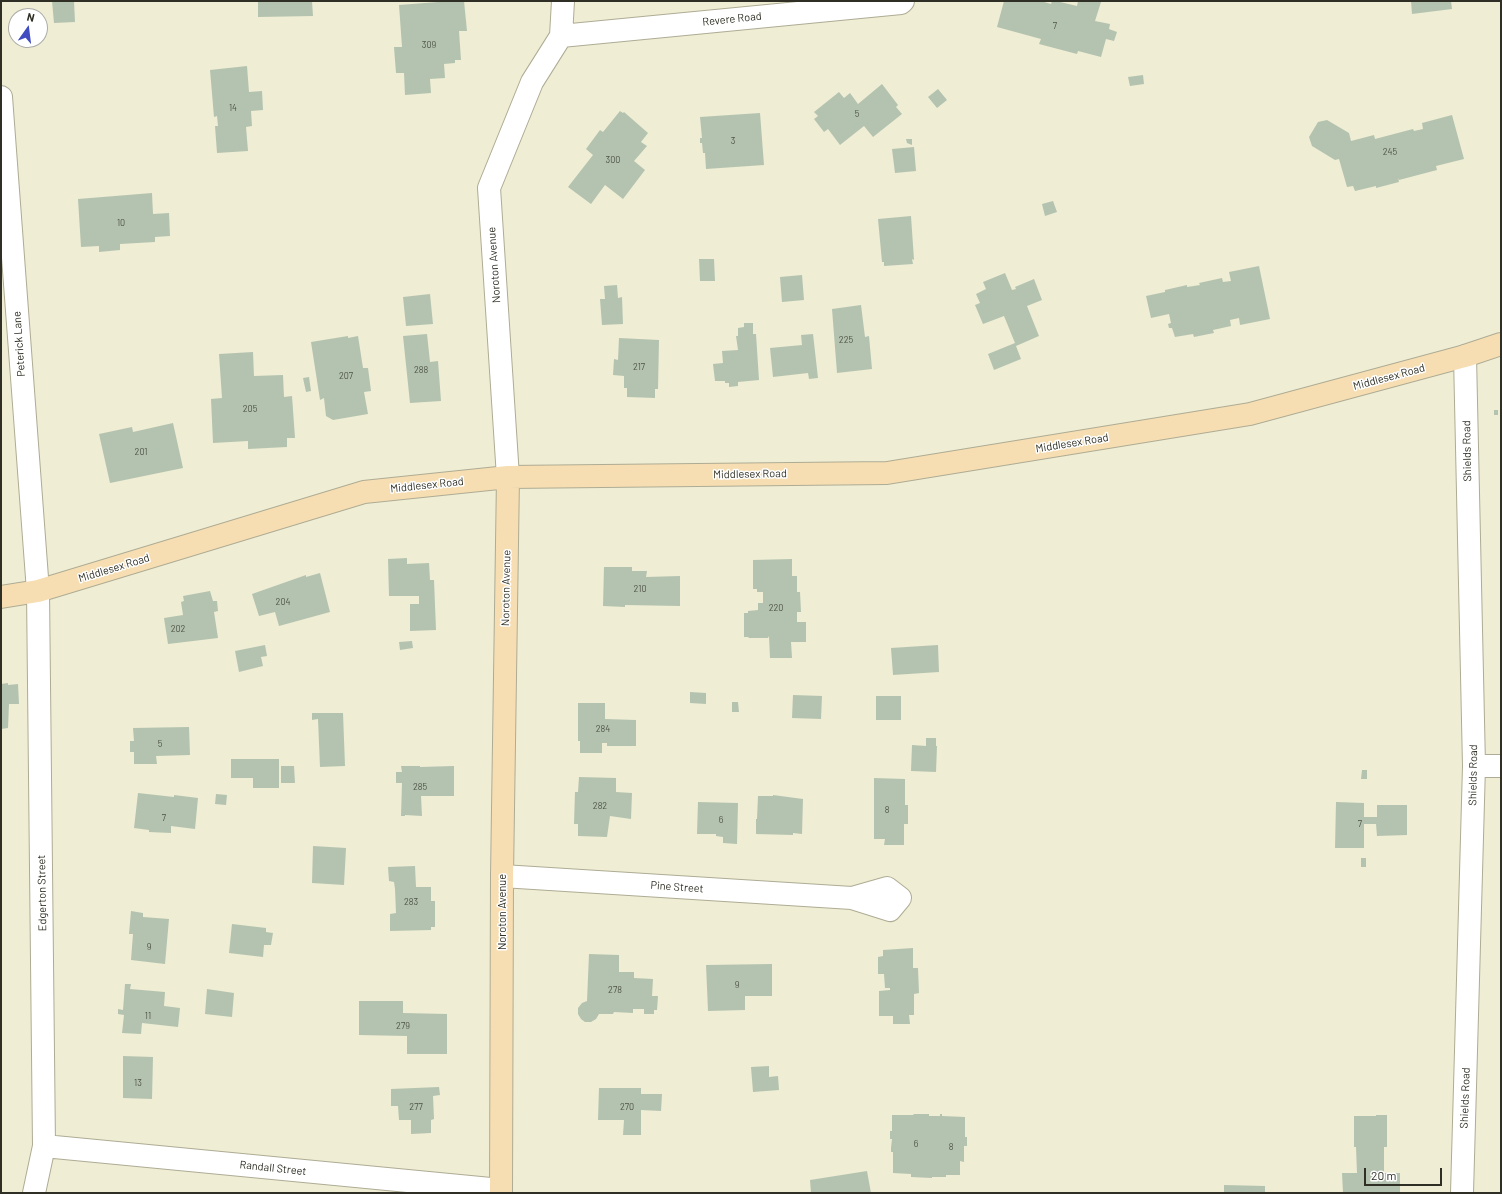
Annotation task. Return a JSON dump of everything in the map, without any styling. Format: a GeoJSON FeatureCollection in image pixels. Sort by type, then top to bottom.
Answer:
{"type":"FeatureCollection","features":[{"type":"Feature","properties":{"kind":"main road","name":"Middlesex Road"},"geometry":{"type":"LineString","coordinates":[[1,597],[38,592],[364,492],[508,477],[887,473],[1250,414],[1465,356],[1501,344]]}},
{"type":"Feature","properties":{"kind":"main road","name":"Noroton Avenue"},"geometry":{"type":"LineString","coordinates":[[501,1192],[502,876],[508,477]]}},
{"type":"Feature","properties":{"kind":"street","name":"Noroton Avenue"},"geometry":{"type":"LineString","coordinates":[[508,477],[489,188],[532,82],[561,36],[564,1]]}},
{"type":"Feature","properties":{"kind":"street","name":"Revere Road"},"geometry":{"type":"LineString","coordinates":[[561,36],[901,3],[903,1]]}},
{"type":"Feature","properties":{"kind":"street","name":"Peterick Lane"},"geometry":{"type":"LineString","coordinates":[[1,97],[38,592]]}},
{"type":"Feature","properties":{"kind":"street","name":"Shields Road"},"geometry":{"type":"LineString","coordinates":[[1462,1193],[1474,766],[1465,356]]}},
{"type":"Feature","properties":{"kind":"street","name":"Edgerton Street"},"geometry":{"type":"LineString","coordinates":[[34,1193],[44,1146],[38,592]]}},
{"type":"Feature","properties":{"kind":"street"},"geometry":{"type":"LineString","coordinates":[[1474,766],[1501,766]]}},
{"type":"Feature","properties":{"kind":"street","name":"Pine Street"},"geometry":{"type":"LineString","coordinates":[[502,876],[852,898]]}},
{"type":"Feature","properties":{"kind":"street","name":"Randall Street"},"geometry":{"type":"LineString","coordinates":[[44,1146],[501,1192]]}},
{"type":"Feature","properties":{"kind":"building"},"geometry":{"type":"Polygon","coordinates":[[[52,1],[74,1],[75,22],[54,23],[52,1]]]}},
{"type":"Feature","properties":{"kind":"building"},"geometry":{"type":"Polygon","coordinates":[[[258,1],[312,1],[313,16],[258,17],[258,1]]]}},
{"type":"Feature","properties":{"kind":"building"},"geometry":{"type":"Polygon","coordinates":[[[464,1],[467,31],[459,31],[461,60],[455,60],[455,63],[444,64],[445,78],[430,79],[431,93],[405,95],[404,73],[396,73],[394,47],[402,47],[399,5],[464,1]]]}},
{"type":"Feature","properties":{"kind":"building"},"geometry":{"type":"Polygon","coordinates":[[[1004,1],[1041,1],[1051,4],[1052,1],[1056,1],[1077,6],[1078,1],[1101,2],[1095,21],[1110,24],[1109,29],[1117,32],[1114,41],[1106,39],[1101,57],[1078,51],[1077,54],[1039,44],[1041,39],[997,27],[1004,1]]]}},
{"type":"Feature","properties":{"kind":"building"},"geometry":{"type":"Polygon","coordinates":[[[1411,1],[1451,1],[1452,9],[1412,14],[1411,1]]]}},
{"type":"Feature","properties":{"kind":"building"},"geometry":{"type":"Polygon","coordinates":[[[247,66],[249,92],[262,91],[263,110],[251,111],[252,126],[246,127],[248,151],[217,153],[215,126],[218,126],[217,116],[214,117],[210,70],[247,66]]]}},
{"type":"Feature","properties":{"kind":"building"},"geometry":{"type":"Polygon","coordinates":[[[1143,75],[1144,84],[1130,86],[1128,77],[1143,75]]]}},
{"type":"Feature","properties":{"kind":"building"},"geometry":{"type":"Polygon","coordinates":[[[882,84],[898,105],[896,107],[902,114],[873,137],[864,126],[840,145],[828,129],[824,132],[814,119],[818,116],[814,112],[839,92],[844,98],[850,93],[858,104],[882,84]]]}},
{"type":"Feature","properties":{"kind":"building"},"geometry":{"type":"Polygon","coordinates":[[[938,89],[947,100],[937,108],[928,97],[938,89]]]}},
{"type":"Feature","properties":{"kind":"building"},"geometry":{"type":"Polygon","coordinates":[[[620,111],[623,113],[624,112],[648,133],[641,142],[647,146],[634,161],[645,170],[623,199],[605,185],[591,204],[568,187],[593,155],[586,149],[600,130],[603,132],[620,111]]]}},
{"type":"Feature","properties":{"kind":"building"},"geometry":{"type":"Polygon","coordinates":[[[760,113],[764,165],[706,169],[705,153],[703,153],[702,143],[700,143],[700,138],[702,138],[700,117],[760,113]]]}},
{"type":"Feature","properties":{"kind":"building"},"geometry":{"type":"Polygon","coordinates":[[[1452,115],[1464,159],[1436,166],[1437,170],[1399,180],[1398,178],[1399,182],[1376,188],[1376,186],[1355,191],[1353,186],[1347,187],[1339,159],[1335,160],[1312,146],[1309,137],[1318,122],[1327,120],[1349,133],[1351,141],[1374,135],[1375,139],[1413,129],[1414,131],[1423,129],[1422,123],[1452,115]]]}},
{"type":"Feature","properties":{"kind":"building"},"geometry":{"type":"Polygon","coordinates":[[[906,139],[912,139],[912,145],[907,143],[906,139]]]}},
{"type":"Feature","properties":{"kind":"building"},"geometry":{"type":"Polygon","coordinates":[[[914,147],[916,171],[895,173],[892,149],[914,147]]]}},
{"type":"Feature","properties":{"kind":"building"},"geometry":{"type":"Polygon","coordinates":[[[152,193],[153,214],[169,213],[170,236],[155,237],[155,242],[120,244],[120,250],[99,252],[99,246],[81,247],[78,199],[152,193]]]}},
{"type":"Feature","properties":{"kind":"building"},"geometry":{"type":"Polygon","coordinates":[[[1053,201],[1057,212],[1045,216],[1042,204],[1053,201]]]}},
{"type":"Feature","properties":{"kind":"building"},"geometry":{"type":"Polygon","coordinates":[[[911,216],[913,264],[884,266],[884,262],[882,262],[878,219],[911,216]]]}},
{"type":"Feature","properties":{"kind":"building"},"geometry":{"type":"Polygon","coordinates":[[[699,259],[714,259],[715,281],[700,281],[699,259]]]}},
{"type":"Feature","properties":{"kind":"building"},"geometry":{"type":"Polygon","coordinates":[[[1259,266],[1270,319],[1240,325],[1239,318],[1230,320],[1231,326],[1213,330],[1214,333],[1194,337],[1193,334],[1175,337],[1172,328],[1169,328],[1168,324],[1171,323],[1169,314],[1151,318],[1146,296],[1187,285],[1187,287],[1200,285],[1199,283],[1222,278],[1223,282],[1231,281],[1229,272],[1259,266]]]}},
{"type":"Feature","properties":{"kind":"building"},"geometry":{"type":"Polygon","coordinates":[[[1005,273],[1012,290],[1016,289],[1015,287],[1034,279],[1042,300],[1027,306],[1039,336],[1016,346],[1021,359],[994,370],[988,354],[1015,343],[1004,316],[983,324],[975,305],[980,303],[976,294],[986,289],[983,282],[1005,273]]]}},
{"type":"Feature","properties":{"kind":"building"},"geometry":{"type":"Polygon","coordinates":[[[802,275],[804,300],[782,302],[780,277],[802,275]]]}},
{"type":"Feature","properties":{"kind":"building"},"geometry":{"type":"Polygon","coordinates":[[[617,285],[618,298],[622,297],[623,324],[602,325],[600,299],[605,299],[604,286],[617,285]]]}},
{"type":"Feature","properties":{"kind":"building"},"geometry":{"type":"Polygon","coordinates":[[[430,294],[433,324],[406,326],[403,297],[430,294]]]}},
{"type":"Feature","properties":{"kind":"building"},"geometry":{"type":"Polygon","coordinates":[[[861,305],[865,337],[869,336],[872,369],[837,373],[832,309],[861,305]]]}},
{"type":"Feature","properties":{"kind":"building"},"geometry":{"type":"Polygon","coordinates":[[[744,323],[753,323],[753,334],[756,334],[759,380],[738,382],[738,386],[729,387],[729,383],[725,383],[725,381],[715,381],[713,364],[723,363],[722,351],[738,350],[736,336],[738,336],[738,328],[744,327],[744,323]]]}},
{"type":"Feature","properties":{"kind":"building"},"geometry":{"type":"Polygon","coordinates":[[[427,334],[430,362],[438,361],[441,401],[410,403],[403,336],[427,334]]]}},
{"type":"Feature","properties":{"kind":"building"},"geometry":{"type":"Polygon","coordinates":[[[813,334],[818,378],[809,379],[808,373],[773,377],[770,348],[802,345],[801,335],[813,334]]]}},
{"type":"Feature","properties":{"kind":"building"},"geometry":{"type":"Polygon","coordinates":[[[348,336],[348,338],[358,336],[363,368],[368,368],[371,391],[364,392],[368,414],[333,420],[326,416],[324,398],[320,400],[311,342],[348,336]]]}},
{"type":"Feature","properties":{"kind":"building"},"geometry":{"type":"Polygon","coordinates":[[[619,338],[659,340],[658,389],[655,389],[655,398],[627,397],[627,388],[624,388],[624,376],[613,375],[614,359],[618,360],[619,338]]]}},
{"type":"Feature","properties":{"kind":"building"},"geometry":{"type":"Polygon","coordinates":[[[253,352],[254,376],[283,375],[284,397],[292,396],[295,438],[287,438],[287,447],[248,449],[248,441],[213,443],[211,399],[222,398],[219,354],[253,352]]]}},
{"type":"Feature","properties":{"kind":"building"},"geometry":{"type":"Polygon","coordinates":[[[309,377],[311,391],[306,392],[303,378],[309,377]]]}},
{"type":"Feature","properties":{"kind":"building"},"geometry":{"type":"Polygon","coordinates":[[[1494,410],[1498,410],[1498,415],[1494,415],[1494,410]]]}},
{"type":"Feature","properties":{"kind":"building"},"geometry":{"type":"Polygon","coordinates":[[[173,423],[183,468],[110,483],[99,434],[132,427],[133,432],[173,423]]]}},
{"type":"Feature","properties":{"kind":"building"},"geometry":{"type":"Polygon","coordinates":[[[407,558],[407,564],[429,563],[430,580],[434,580],[436,630],[410,631],[410,604],[419,604],[419,596],[389,596],[388,559],[407,558]]]}},
{"type":"Feature","properties":{"kind":"building"},"geometry":{"type":"Polygon","coordinates":[[[792,559],[792,576],[797,576],[797,592],[800,592],[801,612],[797,612],[797,622],[806,622],[806,642],[791,642],[792,658],[770,658],[769,636],[768,638],[744,637],[744,613],[758,610],[758,603],[763,603],[763,592],[757,592],[757,589],[753,589],[753,560],[792,559]]]}},
{"type":"Feature","properties":{"kind":"building"},"geometry":{"type":"Polygon","coordinates":[[[604,567],[632,567],[632,571],[647,571],[646,577],[680,576],[680,606],[603,606],[604,567]]]}},
{"type":"Feature","properties":{"kind":"building"},"geometry":{"type":"Polygon","coordinates":[[[320,573],[330,612],[279,626],[275,612],[259,616],[252,594],[306,575],[306,577],[320,573]]]}},
{"type":"Feature","properties":{"kind":"building"},"geometry":{"type":"Polygon","coordinates":[[[210,591],[213,601],[217,601],[218,611],[214,612],[218,638],[168,644],[164,618],[183,615],[181,602],[184,601],[183,596],[210,591]]]}},
{"type":"Feature","properties":{"kind":"building"},"geometry":{"type":"Polygon","coordinates":[[[412,641],[413,648],[400,650],[399,642],[412,641]]]}},
{"type":"Feature","properties":{"kind":"building"},"geometry":{"type":"Polygon","coordinates":[[[265,645],[267,656],[261,657],[263,666],[239,672],[235,651],[265,645]]]}},
{"type":"Feature","properties":{"kind":"building"},"geometry":{"type":"Polygon","coordinates":[[[938,645],[939,672],[893,675],[891,648],[938,645]]]}},
{"type":"Feature","properties":{"kind":"building"},"geometry":{"type":"Polygon","coordinates":[[[8,683],[8,685],[18,684],[19,704],[9,704],[8,728],[1,729],[1,684],[8,683]]]}},
{"type":"Feature","properties":{"kind":"building"},"geometry":{"type":"Polygon","coordinates":[[[690,692],[706,693],[706,704],[690,703],[690,692]]]}},
{"type":"Feature","properties":{"kind":"building"},"geometry":{"type":"Polygon","coordinates":[[[793,695],[822,696],[821,719],[792,718],[793,695]]]}},
{"type":"Feature","properties":{"kind":"building"},"geometry":{"type":"Polygon","coordinates":[[[876,696],[901,696],[901,720],[876,720],[876,696]]]}},
{"type":"Feature","properties":{"kind":"building"},"geometry":{"type":"Polygon","coordinates":[[[732,702],[738,702],[739,712],[732,712],[732,702]]]}},
{"type":"Feature","properties":{"kind":"building"},"geometry":{"type":"Polygon","coordinates":[[[578,703],[605,703],[605,719],[636,720],[636,746],[607,746],[607,743],[602,743],[602,753],[580,753],[580,741],[578,741],[578,703]]]}},
{"type":"Feature","properties":{"kind":"building"},"geometry":{"type":"Polygon","coordinates":[[[312,713],[343,713],[345,766],[320,767],[318,719],[312,720],[312,713]]]}},
{"type":"Feature","properties":{"kind":"building"},"geometry":{"type":"Polygon","coordinates":[[[189,727],[190,755],[156,756],[157,764],[134,764],[134,752],[130,752],[130,741],[134,741],[133,728],[189,727]]]}},
{"type":"Feature","properties":{"kind":"building"},"geometry":{"type":"Polygon","coordinates":[[[926,738],[936,738],[936,772],[911,771],[912,745],[926,746],[926,738]]]}},
{"type":"Feature","properties":{"kind":"building"},"geometry":{"type":"Polygon","coordinates":[[[231,759],[279,759],[279,788],[253,788],[253,778],[231,778],[231,759]]]}},
{"type":"Feature","properties":{"kind":"building"},"geometry":{"type":"Polygon","coordinates":[[[281,766],[294,766],[295,783],[281,783],[281,766]]]}},
{"type":"Feature","properties":{"kind":"building"},"geometry":{"type":"Polygon","coordinates":[[[401,766],[454,766],[454,796],[421,796],[422,816],[401,816],[402,783],[396,783],[396,772],[402,772],[401,766]]]}},
{"type":"Feature","properties":{"kind":"building"},"geometry":{"type":"Polygon","coordinates":[[[1362,770],[1367,770],[1367,779],[1361,779],[1362,770]]]}},
{"type":"Feature","properties":{"kind":"building"},"geometry":{"type":"Polygon","coordinates":[[[579,777],[616,778],[616,792],[632,793],[631,819],[610,816],[607,837],[578,836],[578,824],[574,824],[575,792],[578,792],[579,777]]]}},
{"type":"Feature","properties":{"kind":"building"},"geometry":{"type":"Polygon","coordinates":[[[874,778],[905,779],[905,805],[908,805],[908,824],[904,824],[904,845],[884,845],[885,839],[874,839],[874,778]]]}},
{"type":"Feature","properties":{"kind":"building"},"geometry":{"type":"Polygon","coordinates":[[[138,793],[198,798],[195,829],[171,826],[171,833],[149,832],[149,830],[134,828],[138,793]]]}},
{"type":"Feature","properties":{"kind":"building"},"geometry":{"type":"Polygon","coordinates":[[[216,794],[227,795],[226,805],[215,804],[216,794]]]}},
{"type":"Feature","properties":{"kind":"building"},"geometry":{"type":"Polygon","coordinates":[[[773,795],[803,799],[802,834],[756,834],[758,796],[773,795]]]}},
{"type":"Feature","properties":{"kind":"building"},"geometry":{"type":"Polygon","coordinates":[[[698,802],[738,803],[737,844],[723,843],[723,837],[716,836],[716,834],[697,834],[698,802]]]}},
{"type":"Feature","properties":{"kind":"building"},"geometry":{"type":"Polygon","coordinates":[[[1336,802],[1364,803],[1364,817],[1377,817],[1377,805],[1407,805],[1407,835],[1377,836],[1376,824],[1364,824],[1364,848],[1335,848],[1336,802]]]}},
{"type":"Feature","properties":{"kind":"building"},"geometry":{"type":"Polygon","coordinates":[[[313,846],[346,848],[344,885],[312,883],[313,846]]]}},
{"type":"Feature","properties":{"kind":"building"},"geometry":{"type":"Polygon","coordinates":[[[1361,858],[1366,858],[1366,867],[1361,867],[1361,858]]]}},
{"type":"Feature","properties":{"kind":"building"},"geometry":{"type":"Polygon","coordinates":[[[415,866],[416,887],[431,887],[431,901],[435,901],[435,927],[431,927],[431,930],[390,931],[390,914],[396,913],[394,882],[389,881],[388,867],[415,866]]]}},
{"type":"Feature","properties":{"kind":"building"},"geometry":{"type":"Polygon","coordinates":[[[131,911],[143,913],[143,917],[169,919],[165,964],[131,960],[133,934],[129,934],[131,911]]]}},
{"type":"Feature","properties":{"kind":"building"},"geometry":{"type":"Polygon","coordinates":[[[232,924],[266,928],[266,932],[273,933],[271,945],[264,945],[263,957],[229,953],[232,924]]]}},
{"type":"Feature","properties":{"kind":"building"},"geometry":{"type":"Polygon","coordinates":[[[913,948],[913,968],[918,968],[919,993],[914,994],[914,1015],[909,1015],[910,1024],[893,1024],[893,1016],[879,1016],[879,991],[890,990],[890,988],[885,988],[884,974],[878,974],[878,957],[883,956],[883,950],[913,948]]]}},
{"type":"Feature","properties":{"kind":"building"},"geometry":{"type":"Polygon","coordinates":[[[589,954],[619,955],[619,972],[634,972],[634,978],[653,979],[652,996],[658,996],[657,1010],[654,1010],[654,1014],[644,1014],[644,1009],[633,1009],[633,1013],[614,1012],[613,1014],[599,1014],[596,1019],[591,1022],[585,1022],[581,1019],[578,1014],[578,1008],[582,1003],[587,1001],[589,954]]]}},
{"type":"Feature","properties":{"kind":"building"},"geometry":{"type":"Polygon","coordinates":[[[772,964],[772,996],[745,996],[745,1010],[708,1011],[706,965],[772,964]]]}},
{"type":"Feature","properties":{"kind":"building"},"geometry":{"type":"Polygon","coordinates":[[[125,984],[131,984],[130,989],[165,992],[164,1006],[180,1008],[178,1027],[142,1023],[141,1034],[122,1033],[124,1015],[118,1014],[118,1009],[123,1010],[125,984]]]}},
{"type":"Feature","properties":{"kind":"building"},"geometry":{"type":"Polygon","coordinates":[[[207,989],[234,993],[232,1017],[205,1014],[207,989]]]}},
{"type":"Feature","properties":{"kind":"building"},"geometry":{"type":"Polygon","coordinates":[[[359,1001],[403,1001],[403,1013],[447,1014],[447,1054],[407,1054],[407,1036],[359,1035],[359,1001]]]}},
{"type":"Feature","properties":{"kind":"building"},"geometry":{"type":"Polygon","coordinates":[[[123,1056],[153,1057],[152,1099],[123,1098],[123,1056]]]}},
{"type":"Feature","properties":{"kind":"building"},"geometry":{"type":"Polygon","coordinates":[[[769,1066],[769,1077],[778,1076],[779,1090],[753,1092],[751,1067],[769,1066]]]}},
{"type":"Feature","properties":{"kind":"building"},"geometry":{"type":"Polygon","coordinates":[[[439,1087],[440,1095],[433,1096],[434,1119],[431,1120],[431,1133],[411,1134],[411,1120],[399,1120],[398,1106],[391,1106],[391,1089],[439,1087]]]}},
{"type":"Feature","properties":{"kind":"building"},"geometry":{"type":"Polygon","coordinates":[[[599,1088],[641,1088],[641,1094],[662,1094],[661,1111],[641,1110],[641,1135],[623,1135],[624,1120],[598,1120],[599,1088]]]}},
{"type":"Feature","properties":{"kind":"building"},"geometry":{"type":"Polygon","coordinates":[[[914,1114],[940,1116],[940,1114],[942,1114],[942,1116],[965,1117],[965,1137],[967,1137],[967,1146],[964,1146],[964,1162],[960,1161],[960,1175],[946,1175],[946,1177],[932,1178],[911,1177],[911,1174],[893,1173],[893,1152],[891,1152],[892,1139],[890,1139],[890,1131],[892,1131],[892,1115],[914,1114]]]}},
{"type":"Feature","properties":{"kind":"building"},"geometry":{"type":"Polygon","coordinates":[[[1387,1115],[1387,1147],[1384,1147],[1384,1173],[1400,1173],[1400,1193],[1343,1193],[1342,1173],[1357,1173],[1356,1147],[1354,1147],[1354,1116],[1387,1115]]]}},
{"type":"Feature","properties":{"kind":"building"},"geometry":{"type":"Polygon","coordinates":[[[867,1171],[871,1193],[811,1193],[810,1180],[867,1171]]]}},
{"type":"Feature","properties":{"kind":"building"},"geometry":{"type":"Polygon","coordinates":[[[1224,1185],[1265,1186],[1265,1193],[1224,1193],[1224,1185]]]}}]}
